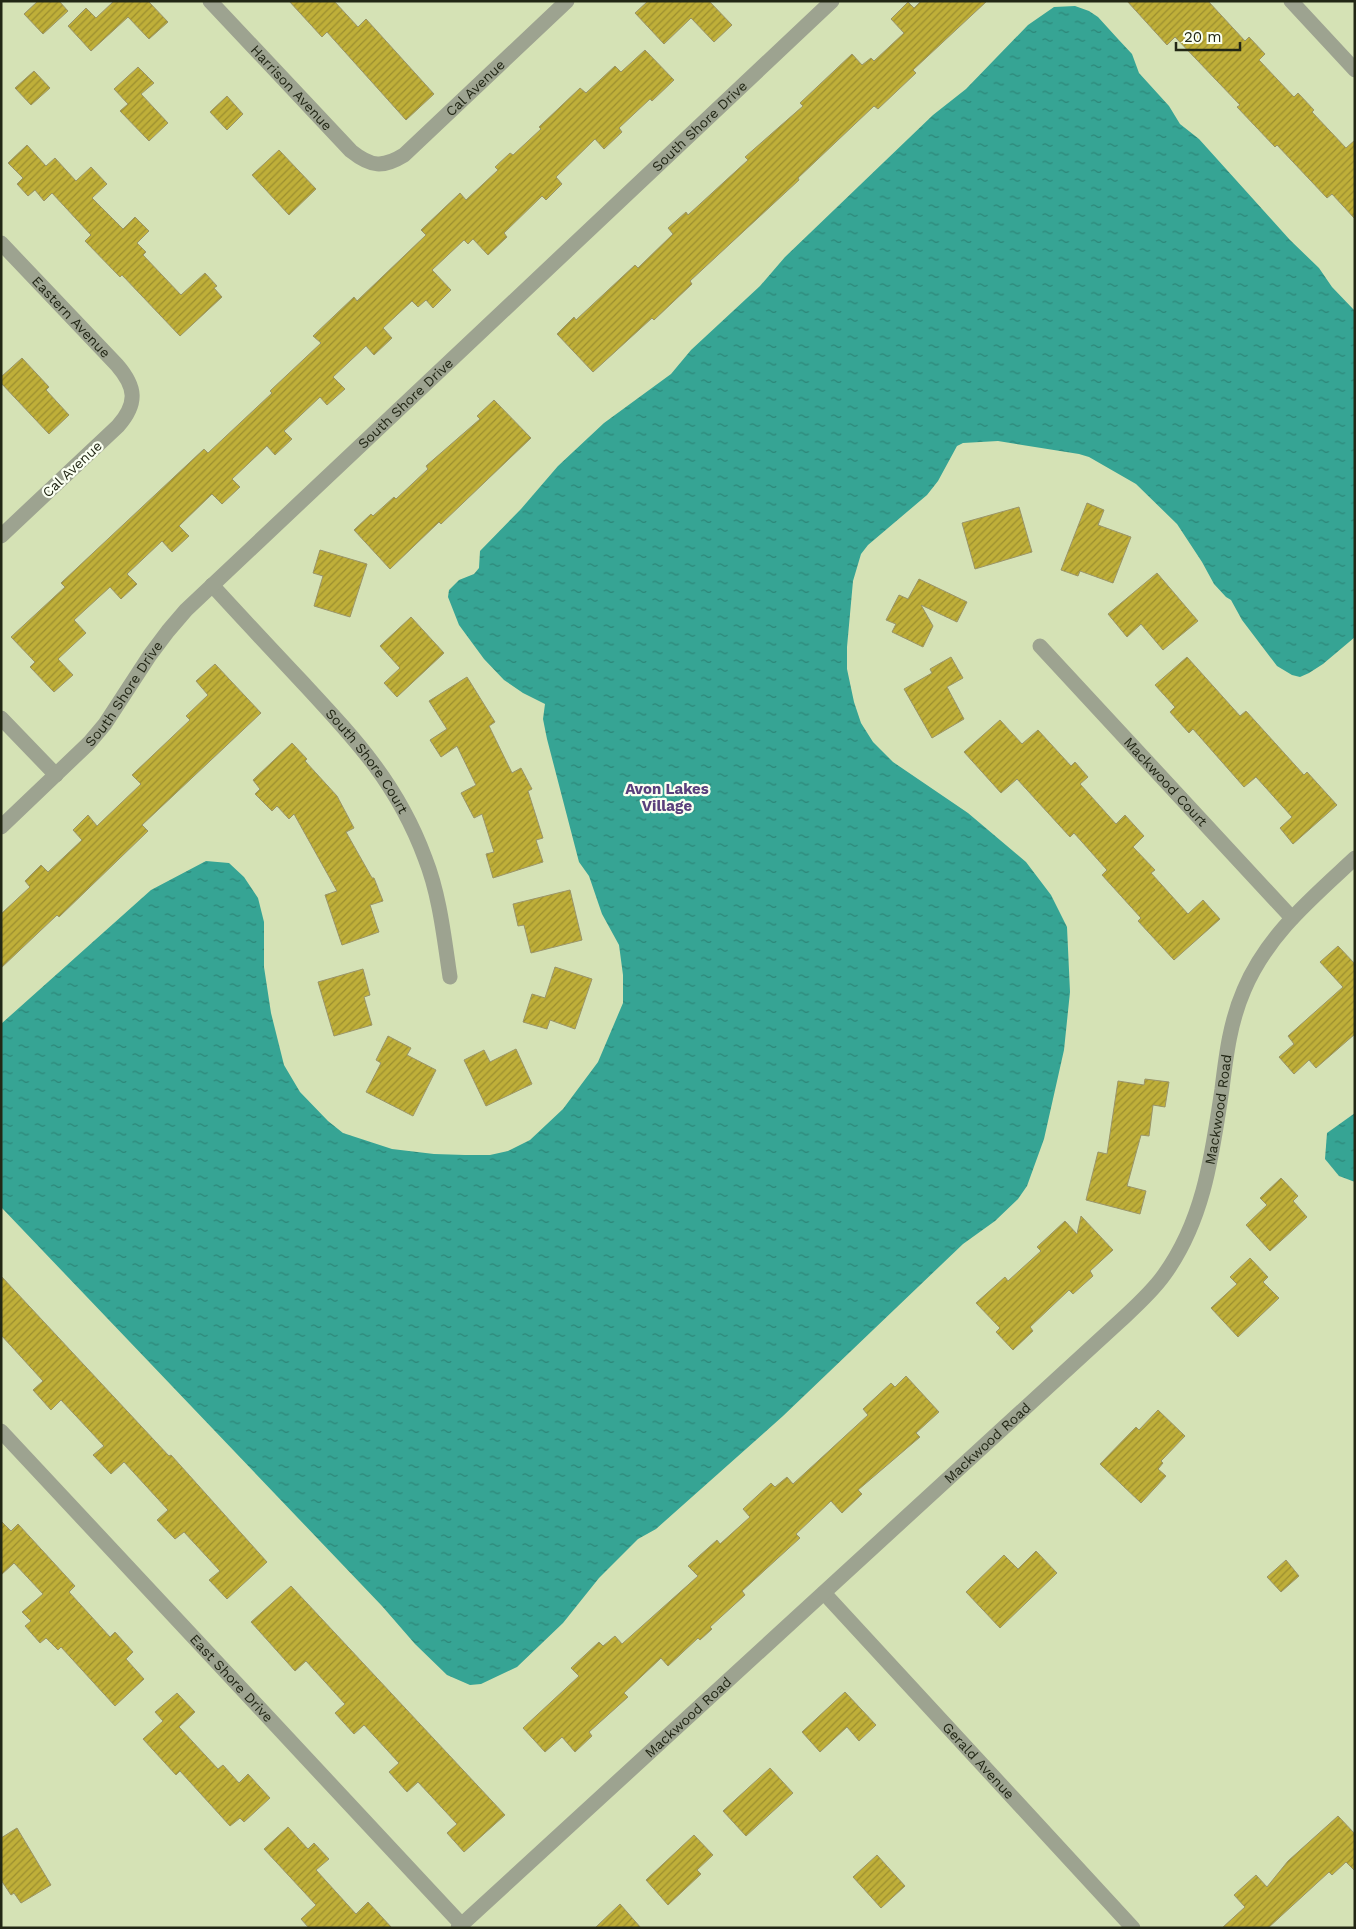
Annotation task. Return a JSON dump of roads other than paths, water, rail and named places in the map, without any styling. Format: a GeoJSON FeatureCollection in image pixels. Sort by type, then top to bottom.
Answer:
{"type":"FeatureCollection","features":[{"type":"Feature","properties":{"kind":"street","name":"Harrison Avenue"},"geometry":{"type":"LineString","coordinates":[[210,1],[351,151],[369,163],[380,165]]}},
{"type":"Feature","properties":{"kind":"street","name":"Cal Avenue"},"geometry":{"type":"LineString","coordinates":[[380,165],[393,162],[404,156],[567,1]]}},
{"type":"Feature","properties":{"kind":"street","name":"South Shore Drive"},"geometry":{"type":"LineString","coordinates":[[1,827],[89,744],[105,724],[168,631],[212,585],[832,1]]}},
{"type":"Feature","properties":{"kind":"street"},"geometry":{"type":"LineString","coordinates":[[1291,1],[1355,70]]}},
{"type":"Feature","properties":{"kind":"street","name":"Eastern Avenue"},"geometry":{"type":"LineString","coordinates":[[1,243],[117,364],[131,385],[133,396]]}},
{"type":"Feature","properties":{"kind":"street","name":"Cal Avenue"},"geometry":{"type":"LineString","coordinates":[[1,536],[118,426],[131,408],[133,396]]}},
{"type":"Feature","properties":{"kind":"street","name":"South Shore Court"},"geometry":{"type":"LineString","coordinates":[[212,585],[353,737],[382,774],[415,834],[431,874],[444,935],[450,977]]}},
{"type":"Feature","properties":{"kind":"street","name":"Mackwood Court"},"geometry":{"type":"LineString","coordinates":[[1040,646],[1292,918]]}},
{"type":"Feature","properties":{"kind":"street"},"geometry":{"type":"LineString","coordinates":[[1,718],[56,775]]}},
{"type":"Feature","properties":{"kind":"street","name":"Mackwood Road"},"geometry":{"type":"LineString","coordinates":[[460,1926],[1125,1316],[1164,1276],[1181,1248],[1203,1196],[1212,1156],[1227,1049],[1237,1006],[1244,988],[1264,953],[1292,918],[1355,858]]}},
{"type":"Feature","properties":{"kind":"street","name":"East Shore Drive"},"geometry":{"type":"LineString","coordinates":[[1,1431],[460,1926]]}},
{"type":"Feature","properties":{"kind":"street","name":"Gerald Avenue"},"geometry":{"type":"LineString","coordinates":[[824,1593],[1133,1928]]}},
{"type":"Feature","properties":{"kind":"water"},"geometry":{"type":"Polygon","coordinates":[[[1075,6],[1089,11],[1098,17],[1132,54],[1139,73],[1169,106],[1180,124],[1199,139],[1290,240],[1319,268],[1332,287],[1355,311],[1355,637],[1323,664],[1300,677],[1292,675],[1277,666],[1242,620],[1231,600],[1214,584],[1177,524],[1136,484],[1089,457],[1079,454],[998,441],[963,443],[957,446],[938,481],[927,495],[868,545],[861,554],[853,581],[847,647],[847,669],[854,702],[861,723],[873,742],[893,762],[968,813],[1026,862],[1051,895],[1067,927],[1070,992],[1064,1050],[1044,1139],[1027,1186],[1018,1199],[995,1221],[963,1244],[783,1416],[656,1529],[638,1539],[599,1578],[563,1623],[517,1667],[481,1684],[470,1685],[447,1675],[415,1644],[382,1606],[1,1207],[1,1024],[151,890],[206,861],[229,863],[244,877],[258,898],[264,922],[264,967],[271,1013],[284,1065],[300,1092],[328,1121],[343,1133],[392,1149],[434,1154],[490,1155],[508,1151],[530,1140],[563,1109],[598,1062],[623,1003],[623,975],[619,945],[602,914],[589,876],[579,862],[547,739],[543,719],[545,704],[523,693],[504,680],[484,659],[459,625],[448,597],[449,590],[459,580],[474,574],[479,568],[480,551],[521,509],[558,466],[604,423],[671,374],[691,350],[760,286],[785,257],[933,115],[966,89],[1028,25],[1054,7],[1075,6]]]}},
{"type":"Feature","properties":{"kind":"water"},"geometry":{"type":"Polygon","coordinates":[[[1355,1113],[1355,1182],[1339,1176],[1325,1159],[1327,1133],[1355,1113]]]}},
{"type":"Feature","properties":{"kind":"district","name":"Avon Lakes Village"},"geometry":{"type":"Point","coordinates":[667,798]}}]}
